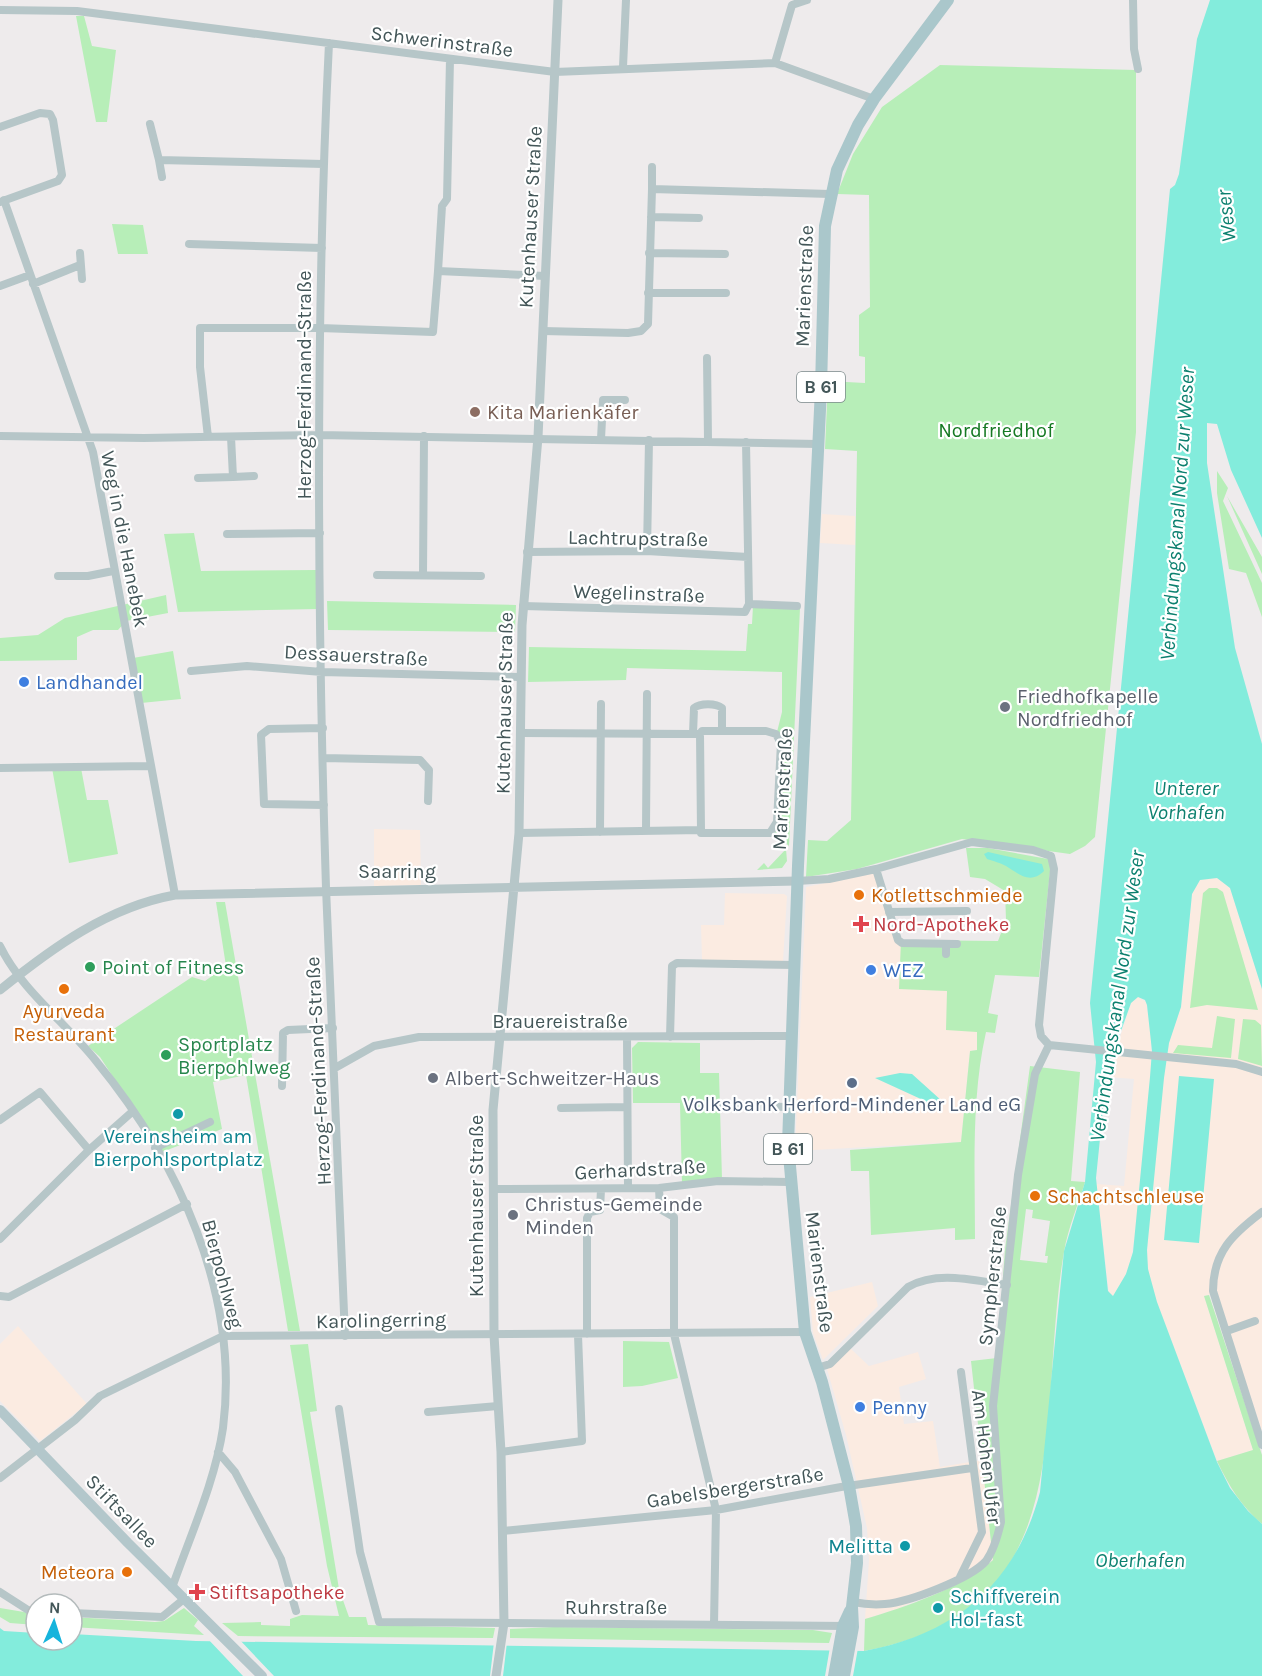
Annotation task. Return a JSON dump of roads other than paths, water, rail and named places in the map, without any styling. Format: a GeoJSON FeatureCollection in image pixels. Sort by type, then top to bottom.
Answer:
{"type":"FeatureCollection","features":[{"type":"Feature","properties":{"kind":"main road","name":"Marienstraße"},"geometry":{"type":"LineString","coordinates":[[844,1676],[845,1644],[852,1604],[857,1546],[849,1485],[805,1332],[789,1182],[789,1107],[797,881],[818,444],[825,226],[830,194],[845,151],[874,99],[948,0]]}},
{"type":"Feature","properties":{"kind":"main road","name":"Stiftsallee"},"geometry":{"type":"LineString","coordinates":[[0,1410],[172,1588],[262,1676]]}},
{"type":"Feature","properties":{"kind":"main road","name":"Stiftsallee"},"geometry":{"type":"LineString","coordinates":[[219,1635],[255,1676]]}},
{"type":"Feature","properties":{"kind":"main road","name":"Marienstraße"},"geometry":{"type":"LineString","coordinates":[[834,1676],[845,1644]]}},
{"type":"Feature","properties":{"kind":"street","name":"Kutenhauser Straße"},"geometry":{"type":"LineString","coordinates":[[496,1676],[504,1623],[501,1452],[495,1335],[493,1110],[516,887],[523,606],[538,437],[558,0]]}},
{"type":"Feature","properties":{"kind":"street"},"geometry":{"type":"LineString","coordinates":[[623,67],[626,0]]}},
{"type":"Feature","properties":{"kind":"street"},"geometry":{"type":"LineString","coordinates":[[775,63],[791,3],[807,0]]}},
{"type":"Feature","properties":{"kind":"street"},"geometry":{"type":"LineString","coordinates":[[1133,0],[1134,49],[1138,69]]}},
{"type":"Feature","properties":{"kind":"street","name":"Schwerinstraße"},"geometry":{"type":"LineString","coordinates":[[0,10],[77,11],[555,72],[623,67],[775,63],[874,99]]}},
{"type":"Feature","properties":{"kind":"street","name":"Herzog-Ferdinand-Straße"},"geometry":{"type":"LineString","coordinates":[[329,43],[323,164],[320,533],[326,890],[345,1336]]}},
{"type":"Feature","properties":{"kind":"street"},"geometry":{"type":"LineString","coordinates":[[208,437],[200,367],[200,328],[320,328],[434,332],[442,206],[447,199],[450,59]]}},
{"type":"Feature","properties":{"kind":"street"},"geometry":{"type":"LineString","coordinates":[[0,127],[40,113],[50,114],[62,175],[58,181],[2,201]]}},
{"type":"Feature","properties":{"kind":"street"},"geometry":{"type":"LineString","coordinates":[[150,124],[162,177]]}},
{"type":"Feature","properties":{"kind":"street"},"geometry":{"type":"LineString","coordinates":[[159,160],[323,164]]}},
{"type":"Feature","properties":{"kind":"street"},"geometry":{"type":"LineString","coordinates":[[543,331],[641,331],[648,324],[652,167]]}},
{"type":"Feature","properties":{"kind":"street"},"geometry":{"type":"LineString","coordinates":[[652,189],[830,194]]}},
{"type":"Feature","properties":{"kind":"street","name":"Weg in die Hanebek"},"geometry":{"type":"LineString","coordinates":[[2,201],[89,438],[175,895]]}},
{"type":"Feature","properties":{"kind":"street"},"geometry":{"type":"LineString","coordinates":[[651,217],[699,218]]}},
{"type":"Feature","properties":{"kind":"street"},"geometry":{"type":"LineString","coordinates":[[189,244],[322,248]]}},
{"type":"Feature","properties":{"kind":"street"},"geometry":{"type":"LineString","coordinates":[[80,252],[82,279]]}},
{"type":"Feature","properties":{"kind":"street"},"geometry":{"type":"LineString","coordinates":[[649,253],[725,254]]}},
{"type":"Feature","properties":{"kind":"street"},"geometry":{"type":"LineString","coordinates":[[33,284],[80,265]]}},
{"type":"Feature","properties":{"kind":"street"},"geometry":{"type":"LineString","coordinates":[[438,271],[545,276]]}},
{"type":"Feature","properties":{"kind":"street"},"geometry":{"type":"LineString","coordinates":[[0,286],[30,275]]}},
{"type":"Feature","properties":{"kind":"street"},"geometry":{"type":"LineString","coordinates":[[648,293],[726,293]]}},
{"type":"Feature","properties":{"kind":"street"},"geometry":{"type":"LineString","coordinates":[[707,358],[708,440]]}},
{"type":"Feature","properties":{"kind":"street"},"geometry":{"type":"LineString","coordinates":[[601,439],[603,400],[624,400]]}},
{"type":"Feature","properties":{"kind":"street"},"geometry":{"type":"LineString","coordinates":[[0,436],[89,438],[319,435],[538,437],[818,444]]}},
{"type":"Feature","properties":{"kind":"street"},"geometry":{"type":"LineString","coordinates":[[231,436],[233,477]]}},
{"type":"Feature","properties":{"kind":"street"},"geometry":{"type":"LineString","coordinates":[[423,575],[424,436]]}},
{"type":"Feature","properties":{"kind":"street"},"geometry":{"type":"LineString","coordinates":[[647,551],[649,440]]}},
{"type":"Feature","properties":{"kind":"street"},"geometry":{"type":"LineString","coordinates":[[746,442],[749,604],[797,606]]}},
{"type":"Feature","properties":{"kind":"street"},"geometry":{"type":"LineString","coordinates":[[198,478],[254,477]]}},
{"type":"Feature","properties":{"kind":"street"},"geometry":{"type":"LineString","coordinates":[[227,534],[320,533]]}},
{"type":"Feature","properties":{"kind":"street","name":"Lachtrupstraße"},"geometry":{"type":"LineString","coordinates":[[527,552],[647,551],[748,557]]}},
{"type":"Feature","properties":{"kind":"street"},"geometry":{"type":"LineString","coordinates":[[58,576],[88,576],[114,572]]}},
{"type":"Feature","properties":{"kind":"street"},"geometry":{"type":"LineString","coordinates":[[377,575],[481,576]]}},
{"type":"Feature","properties":{"kind":"street","name":"Wegelinstraße"},"geometry":{"type":"LineString","coordinates":[[523,606],[745,612],[749,604]]}},
{"type":"Feature","properties":{"kind":"street","name":"Dessauerstraße"},"geometry":{"type":"LineString","coordinates":[[191,671],[247,666],[322,672],[520,677]]}},
{"type":"Feature","properties":{"kind":"street"},"geometry":{"type":"LineString","coordinates":[[646,694],[646,831]]}},
{"type":"Feature","properties":{"kind":"street"},"geometry":{"type":"LineString","coordinates":[[600,832],[601,704]]}},
{"type":"Feature","properties":{"kind":"street"},"geometry":{"type":"LineString","coordinates":[[521,733],[697,734],[702,731],[722,731],[766,731],[780,738],[777,822],[772,832],[764,835],[701,833],[697,734],[694,708],[700,705],[716,705],[722,708],[722,731]]}},
{"type":"Feature","properties":{"kind":"street"},"geometry":{"type":"LineString","coordinates":[[323,728],[263,731],[262,757],[264,804],[324,805]]}},
{"type":"Feature","properties":{"kind":"street"},"geometry":{"type":"LineString","coordinates":[[323,758],[420,760],[429,770],[428,801]]}},
{"type":"Feature","properties":{"kind":"street"},"geometry":{"type":"LineString","coordinates":[[0,768],[150,766]]}},
{"type":"Feature","properties":{"kind":"street"},"geometry":{"type":"LineString","coordinates":[[519,833],[701,830]]}},
{"type":"Feature","properties":{"kind":"street"},"geometry":{"type":"LineString","coordinates":[[797,881],[829,879],[876,870],[972,842],[1033,850],[1051,856],[1054,869],[1040,1025],[1041,1036],[1049,1045],[1234,1064],[1262,1072]]}},
{"type":"Feature","properties":{"kind":"street"},"geometry":{"type":"LineString","coordinates":[[876,870],[898,940],[902,943],[957,944]]}},
{"type":"Feature","properties":{"kind":"street","name":"Saarring"},"geometry":{"type":"LineString","coordinates":[[0,990],[92,924],[149,901],[175,895],[797,881]]}},
{"type":"Feature","properties":{"kind":"street"},"geometry":{"type":"LineString","coordinates":[[889,912],[967,911]]}},
{"type":"Feature","properties":{"kind":"street"},"geometry":{"type":"LineString","coordinates":[[946,944],[946,954]]}},
{"type":"Feature","properties":{"kind":"street","name":"Bierpohlweg"},"geometry":{"type":"LineString","coordinates":[[0,946],[18,975],[96,1061],[155,1148],[187,1204],[211,1277],[223,1336],[225,1401],[218,1452],[172,1588]]}},
{"type":"Feature","properties":{"kind":"street"},"geometry":{"type":"LineString","coordinates":[[670,1037],[672,966],[677,963],[795,965]]}},
{"type":"Feature","properties":{"kind":"street"},"geometry":{"type":"LineString","coordinates":[[282,1086],[283,1033],[288,1030],[333,1028]]}},
{"type":"Feature","properties":{"kind":"street","name":"Brauereistraße"},"geometry":{"type":"LineString","coordinates":[[335,1068],[374,1046],[419,1037],[792,1036]]}},
{"type":"Feature","properties":{"kind":"street"},"geometry":{"type":"LineString","coordinates":[[627,1037],[628,1188]]}},
{"type":"Feature","properties":{"kind":"street","name":"Sympherstraße"},"geometry":{"type":"LineString","coordinates":[[852,1604],[884,1605],[904,1601],[960,1577],[985,1561],[997,1538],[1001,1522],[993,1421],[1018,1175],[1035,1074],[1049,1045]]}},
{"type":"Feature","properties":{"kind":"street"},"geometry":{"type":"LineString","coordinates":[[0,1120],[40,1092],[89,1150]]}},
{"type":"Feature","properties":{"kind":"street"},"geometry":{"type":"LineString","coordinates":[[723,1106],[789,1107]]}},
{"type":"Feature","properties":{"kind":"street"},"geometry":{"type":"LineString","coordinates":[[561,1108],[627,1107]]}},
{"type":"Feature","properties":{"kind":"street"},"geometry":{"type":"LineString","coordinates":[[0,1239],[89,1150],[132,1112]]}},
{"type":"Feature","properties":{"kind":"street"},"geometry":{"type":"LineString","coordinates":[[155,1148],[210,1122]]}},
{"type":"Feature","properties":{"kind":"street","name":"Gerhardstraße"},"geometry":{"type":"LineString","coordinates":[[493,1189],[659,1188],[718,1181],[789,1182]]}},
{"type":"Feature","properties":{"kind":"street"},"geometry":{"type":"LineString","coordinates":[[659,1188],[660,1209],[674,1217],[674,1334],[716,1510],[714,1625]]}},
{"type":"Feature","properties":{"kind":"street"},"geometry":{"type":"LineString","coordinates":[[501,1452],[582,1441],[587,1218],[590,1212],[600,1210],[601,1189]]}},
{"type":"Feature","properties":{"kind":"street"},"geometry":{"type":"LineString","coordinates":[[0,1296],[9,1297],[187,1204]]}},
{"type":"Feature","properties":{"kind":"street"},"geometry":{"type":"LineString","coordinates":[[1262,1212],[1229,1239],[1215,1267],[1213,1291],[1262,1444]]}},
{"type":"Feature","properties":{"kind":"street"},"geometry":{"type":"LineString","coordinates":[[817,1368],[830,1364],[908,1287],[921,1280],[940,1278],[1007,1285]]}},
{"type":"Feature","properties":{"kind":"street"},"geometry":{"type":"LineString","coordinates":[[1227,1331],[1256,1321]]}},
{"type":"Feature","properties":{"kind":"street","name":"Karolingerring"},"geometry":{"type":"LineString","coordinates":[[0,1478],[100,1396],[223,1336],[805,1332]]}},
{"type":"Feature","properties":{"kind":"street","name":"Am Hohen Ufer"},"geometry":{"type":"LineString","coordinates":[[960,1577],[982,1532],[961,1372]]}},
{"type":"Feature","properties":{"kind":"street"},"geometry":{"type":"LineString","coordinates":[[428,1412],[498,1406]]}},
{"type":"Feature","properties":{"kind":"street","name":"Ruhrstraße"},"geometry":{"type":"LineString","coordinates":[[339,1409],[360,1552],[379,1622],[848,1626]]}},
{"type":"Feature","properties":{"kind":"street"},"geometry":{"type":"LineString","coordinates":[[218,1452],[235,1472],[281,1559],[296,1611]]}},
{"type":"Feature","properties":{"kind":"street","name":"Gabelsbergerstraße"},"geometry":{"type":"LineString","coordinates":[[503,1531],[716,1510],[849,1485],[972,1468]]}},
{"type":"Feature","properties":{"kind":"street"},"geometry":{"type":"LineString","coordinates":[[0,1592],[24,1607]]}},
{"type":"Feature","properties":{"kind":"street"},"geometry":{"type":"LineString","coordinates":[[84,1614],[162,1617],[184,1599]]}},
{"type":"Feature","properties":{"kind":"water"},"geometry":{"type":"Polygon","coordinates":[[[1210,0],[1262,0],[1262,538],[1231,470],[1217,424],[1207,423],[1207,463],[1235,648],[1262,744],[1262,989],[1230,888],[1217,878],[1200,880],[1192,894],[1181,1007],[1169,1043],[1147,1250],[1148,1269],[1157,1302],[1217,1462],[1230,1488],[1248,1511],[1262,1524],[1262,1676],[0,1676],[0,1628],[4,1631],[24,1632],[24,1652],[84,1652],[84,1635],[196,1641],[864,1651],[897,1643],[927,1632],[978,1600],[998,1578],[1015,1553],[1029,1525],[1040,1492],[1064,1251],[1085,1182],[1096,1062],[1090,1003],[1170,189],[1175,185],[1179,174],[1197,39],[1210,0]],[[1138,997],[1131,1003],[1107,1070],[1096,1178],[1108,1291],[1113,1296],[1126,1274],[1133,1252],[1152,1051],[1145,1000],[1138,997]]]}},
{"type":"Feature","properties":{"kind":"water"},"geometry":{"type":"Polygon","coordinates":[[[988,852],[1042,864],[1044,871],[1034,877],[1025,877],[1004,865],[987,859],[984,854],[988,852]]]}},
{"type":"Feature","properties":{"kind":"water"},"geometry":{"type":"Polygon","coordinates":[[[900,1073],[912,1074],[942,1101],[941,1106],[925,1106],[923,1100],[875,1078],[900,1073]]]}},
{"type":"Feature","properties":{"kind":"water"},"geometry":{"type":"Polygon","coordinates":[[[1179,1076],[1214,1079],[1199,1243],[1164,1240],[1179,1076]]]}},
{"type":"Feature","properties":{"kind":"place","name":"Kita Marienkäfer"},"geometry":{"type":"Point","coordinates":[475,412]}},
{"type":"Feature","properties":{"kind":"place","name":"Landhandel"},"geometry":{"type":"Point","coordinates":[24,682]}},
{"type":"Feature","properties":{"kind":"place","name":"Friedhofkapelle Nordfriedhof"},"geometry":{"type":"Point","coordinates":[1005,707]}},
{"type":"Feature","properties":{"kind":"place","name":"Kotlettschmiede"},"geometry":{"type":"Point","coordinates":[859,895]}},
{"type":"Feature","properties":{"kind":"place","name":"Nord-Apotheke"},"geometry":{"type":"Point","coordinates":[861,924]}},
{"type":"Feature","properties":{"kind":"place","name":"Point of Fitness"},"geometry":{"type":"Point","coordinates":[90,967]}},
{"type":"Feature","properties":{"kind":"place","name":"WEZ"},"geometry":{"type":"Point","coordinates":[871,970]}},
{"type":"Feature","properties":{"kind":"place","name":"Ayurveda Restaurant"},"geometry":{"type":"Point","coordinates":[64,989]}},
{"type":"Feature","properties":{"kind":"place","name":"Sportplatz Bierpohlweg"},"geometry":{"type":"Point","coordinates":[166,1055]}},
{"type":"Feature","properties":{"kind":"place","name":"Albert-Schweitzer-Haus"},"geometry":{"type":"Point","coordinates":[433,1078]}},
{"type":"Feature","properties":{"kind":"place","name":"Volksbank Herford-Mindener Land eG"},"geometry":{"type":"Point","coordinates":[852,1083]}},
{"type":"Feature","properties":{"kind":"place","name":"Vereinsheim am Bierpohlsportplatz"},"geometry":{"type":"Point","coordinates":[178,1114]}},
{"type":"Feature","properties":{"kind":"place","name":"Schachtschleuse"},"geometry":{"type":"Point","coordinates":[1035,1196]}},
{"type":"Feature","properties":{"kind":"place","name":"Christus-Gemeinde Minden"},"geometry":{"type":"Point","coordinates":[513,1215]}},
{"type":"Feature","properties":{"kind":"place","name":"Penny"},"geometry":{"type":"Point","coordinates":[860,1407]}},
{"type":"Feature","properties":{"kind":"place","name":"Melitta"},"geometry":{"type":"Point","coordinates":[905,1546]}},
{"type":"Feature","properties":{"kind":"place","name":"Meteora"},"geometry":{"type":"Point","coordinates":[127,1572]}},
{"type":"Feature","properties":{"kind":"place","name":"Stiftsapotheke"},"geometry":{"type":"Point","coordinates":[197,1592]}},
{"type":"Feature","properties":{"kind":"place","name":"Schiffverein Hol-fast"},"geometry":{"type":"Point","coordinates":[938,1608]}},
{"type":"Feature","properties":{"kind":"water label","name":"Weser"},"geometry":{"type":"Point","coordinates":[1226,216]}},
{"type":"Feature","properties":{"kind":"water label","name":"Verbindungskanal Nord zur Weser"},"geometry":{"type":"Point","coordinates":[1177,514]}},
{"type":"Feature","properties":{"kind":"water label","name":"Unterer Vorhafen"},"geometry":{"type":"Point","coordinates":[1186,800]}},
{"type":"Feature","properties":{"kind":"water label","name":"Verbindungskanal Nord zur Weser"},"geometry":{"type":"Point","coordinates":[1117,996]}},
{"type":"Feature","properties":{"kind":"water label","name":"Oberhafen"},"geometry":{"type":"Point","coordinates":[1140,1560]}},
{"type":"Feature","properties":{"kind":"park label","name":"Nordfriedhof"},"geometry":{"type":"Point","coordinates":[996,430]}}]}
